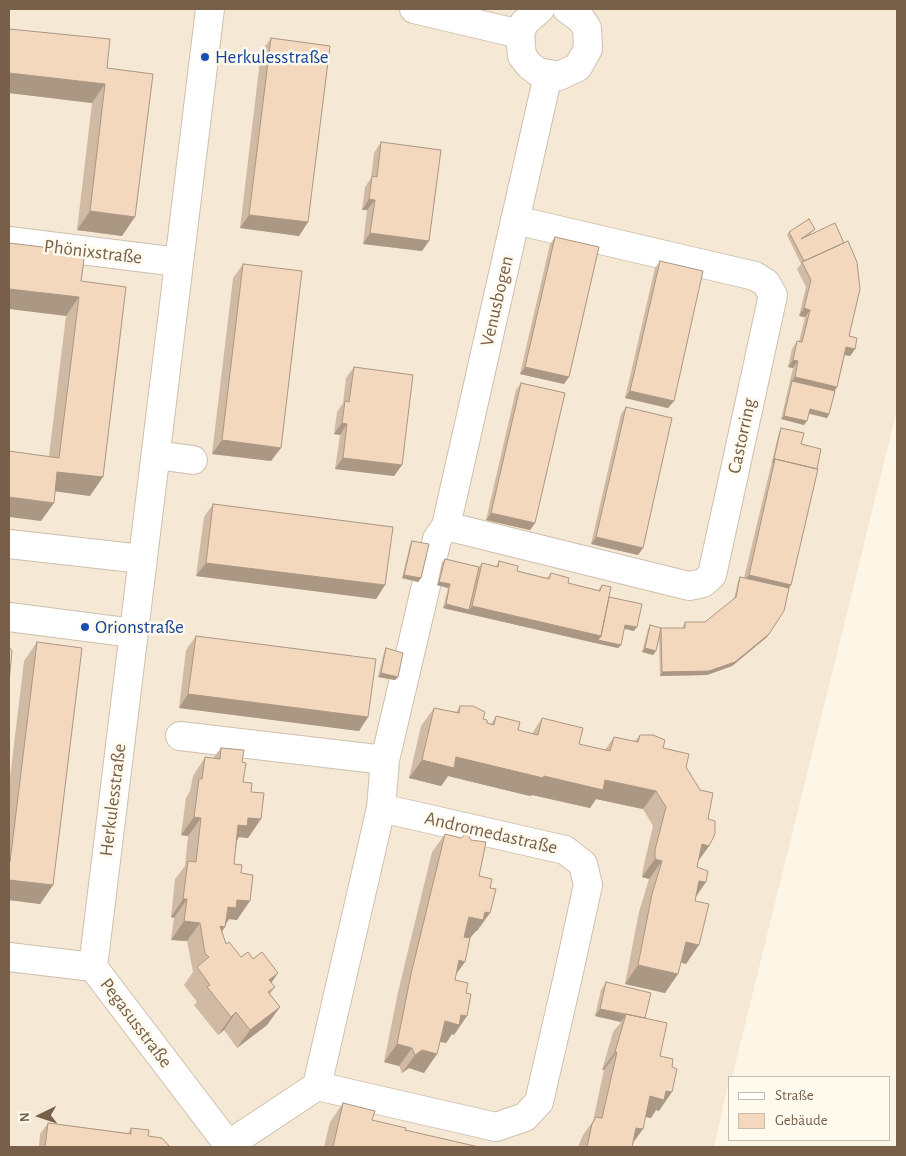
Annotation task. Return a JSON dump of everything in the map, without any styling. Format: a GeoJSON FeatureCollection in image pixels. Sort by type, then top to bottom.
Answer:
{"type":"FeatureCollection","features":[{"type":"Feature","properties":{"kind":"street","name":"Herkulesstraße"},"geometry":{"type":"LineString","coordinates":[[93,967],[210,9]]}},
{"type":"Feature","properties":{"kind":"street"},"geometry":{"type":"LineString","coordinates":[[414,9],[520,34]]}},
{"type":"Feature","properties":{"kind":"street"},"geometry":{"type":"LineString","coordinates":[[540,9],[532,14],[524,23],[520,34],[522,56],[538,72],[548,75],[569,73],[578,67],[588,49],[587,28],[582,19],[567,9]]}},
{"type":"Feature","properties":{"kind":"street","name":"Venusbogen"},"geometry":{"type":"LineString","coordinates":[[381,808],[385,760],[437,539],[446,526],[548,75]]}},
{"type":"Feature","properties":{"kind":"street","name":"Castorring"},"geometry":{"type":"LineString","coordinates":[[446,526],[689,586],[703,583],[712,575],[773,295],[766,283],[755,276],[515,220]]}},
{"type":"Feature","properties":{"kind":"street","name":"Phönixstraße"},"geometry":{"type":"LineString","coordinates":[[9,241],[178,262]]}},
{"type":"Feature","properties":{"kind":"street"},"geometry":{"type":"LineString","coordinates":[[156,455],[194,460]]}},
{"type":"Feature","properties":{"kind":"street"},"geometry":{"type":"LineString","coordinates":[[9,544],[142,559]]}},
{"type":"Feature","properties":{"kind":"street"},"geometry":{"type":"LineString","coordinates":[[9,617],[133,632]]}},
{"type":"Feature","properties":{"kind":"street"},"geometry":{"type":"LineString","coordinates":[[180,736],[385,760]]}},
{"type":"Feature","properties":{"kind":"street"},"geometry":{"type":"LineString","coordinates":[[229,1146],[317,1086],[381,808]]}},
{"type":"Feature","properties":{"kind":"street","name":"Andromedastraße"},"geometry":{"type":"LineString","coordinates":[[317,1086],[496,1127],[525,1117],[538,1102],[568,976],[588,885],[583,864],[565,850],[381,808]]}},
{"type":"Feature","properties":{"kind":"street","name":"Pegasusstraße"},"geometry":{"type":"LineString","coordinates":[[9,957],[93,967],[229,1146]]}},
{"type":"Feature","properties":{"kind":"shaded area"},"geometry":{"type":"Polygon","coordinates":[[[9,9],[897,9],[897,411],[732,1076],[728,1076],[728,1086],[714,1147],[9,1147],[9,9]]]}},
{"type":"Feature","properties":{"kind":"building"},"geometry":{"type":"Polygon","coordinates":[[[9,29],[110,39],[107,68],[153,74],[135,217],[90,211],[105,84],[9,73],[9,29]]]}},
{"type":"Feature","properties":{"kind":"building"},"geometry":{"type":"Polygon","coordinates":[[[271,38],[330,46],[308,222],[249,215],[271,38]]]}},
{"type":"Feature","properties":{"kind":"building"},"geometry":{"type":"Polygon","coordinates":[[[381,142],[441,150],[429,241],[370,233],[375,200],[369,199],[372,176],[377,177],[381,142]]]}},
{"type":"Feature","properties":{"kind":"building"},"geometry":{"type":"Polygon","coordinates":[[[809,219],[815,229],[801,239],[835,223],[844,243],[804,261],[789,232],[809,219]]]}},
{"type":"Feature","properties":{"kind":"building"},"geometry":{"type":"Polygon","coordinates":[[[555,237],[599,247],[569,377],[525,367],[555,237]]]}},
{"type":"Feature","properties":{"kind":"building"},"geometry":{"type":"Polygon","coordinates":[[[848,241],[857,262],[860,289],[849,336],[857,338],[855,349],[846,347],[837,387],[795,377],[798,361],[793,360],[797,341],[802,342],[810,310],[804,308],[811,280],[802,262],[848,241]]]}},
{"type":"Feature","properties":{"kind":"building"},"geometry":{"type":"Polygon","coordinates":[[[9,243],[85,252],[81,281],[126,287],[103,477],[57,472],[54,503],[9,497],[9,451],[59,458],[79,297],[9,289],[9,243]]]}},
{"type":"Feature","properties":{"kind":"building"},"geometry":{"type":"Polygon","coordinates":[[[660,261],[703,271],[674,401],[630,391],[660,261]]]}},
{"type":"Feature","properties":{"kind":"building"},"geometry":{"type":"Polygon","coordinates":[[[243,264],[302,271],[281,448],[222,440],[243,264]]]}},
{"type":"Feature","properties":{"kind":"building"},"geometry":{"type":"Polygon","coordinates":[[[354,367],[413,375],[402,465],[343,458],[347,424],[342,423],[345,401],[349,402],[354,367]]]}},
{"type":"Feature","properties":{"kind":"building"},"geometry":{"type":"Polygon","coordinates":[[[792,381],[835,391],[829,414],[810,409],[807,421],[784,416],[792,381]]]}},
{"type":"Feature","properties":{"kind":"building"},"geometry":{"type":"Polygon","coordinates":[[[521,383],[565,393],[535,523],[491,513],[521,383]]]}},
{"type":"Feature","properties":{"kind":"building"},"geometry":{"type":"Polygon","coordinates":[[[626,407],[672,418],[643,548],[596,537],[626,407]]]}},
{"type":"Feature","properties":{"kind":"building"},"geometry":{"type":"Polygon","coordinates":[[[781,428],[804,433],[801,444],[821,449],[817,469],[775,459],[773,463],[781,428]]]}},
{"type":"Feature","properties":{"kind":"building"},"geometry":{"type":"Polygon","coordinates":[[[775,459],[818,469],[791,585],[749,575],[775,459]]]}},
{"type":"Feature","properties":{"kind":"building"},"geometry":{"type":"Polygon","coordinates":[[[213,504],[393,527],[385,585],[206,563],[213,504]]]}},
{"type":"Feature","properties":{"kind":"building"},"geometry":{"type":"Polygon","coordinates":[[[412,541],[429,544],[421,578],[404,575],[412,541]]]}},
{"type":"Feature","properties":{"kind":"building"},"geometry":{"type":"Polygon","coordinates":[[[445,559],[479,567],[469,610],[446,604],[450,584],[439,582],[445,559]]]}},
{"type":"Feature","properties":{"kind":"building"},"geometry":{"type":"Polygon","coordinates":[[[499,561],[518,566],[517,571],[549,579],[551,573],[569,578],[568,583],[600,591],[602,585],[611,587],[601,636],[472,606],[482,563],[498,567],[499,561]]]}},
{"type":"Feature","properties":{"kind":"building"},"geometry":{"type":"Polygon","coordinates":[[[740,577],[789,588],[784,611],[769,634],[735,662],[709,671],[662,672],[661,628],[685,628],[685,622],[705,622],[736,597],[740,577]]]}},
{"type":"Feature","properties":{"kind":"building"},"geometry":{"type":"Polygon","coordinates":[[[609,597],[642,604],[637,627],[625,625],[621,645],[598,640],[601,636],[609,597]]]}},
{"type":"Feature","properties":{"kind":"building"},"geometry":{"type":"Polygon","coordinates":[[[650,625],[661,628],[656,651],[645,648],[650,625]]]}},
{"type":"Feature","properties":{"kind":"building"},"geometry":{"type":"Polygon","coordinates":[[[196,636],[376,659],[368,717],[188,694],[196,636]]]}},
{"type":"Feature","properties":{"kind":"building"},"geometry":{"type":"Polygon","coordinates":[[[37,642],[82,648],[53,885],[9,880],[9,862],[37,642]]]}},
{"type":"Feature","properties":{"kind":"building"},"geometry":{"type":"Polygon","coordinates":[[[9,647],[12,651],[9,682],[9,647]]]}},
{"type":"Feature","properties":{"kind":"building"},"geometry":{"type":"Polygon","coordinates":[[[386,648],[403,653],[398,677],[381,673],[386,648]]]}},
{"type":"Feature","properties":{"kind":"building"},"geometry":{"type":"Polygon","coordinates":[[[460,706],[473,706],[485,712],[483,719],[487,720],[487,723],[494,725],[496,716],[520,722],[518,730],[538,735],[542,718],[583,728],[579,744],[610,751],[614,737],[638,742],[640,735],[653,735],[665,740],[663,748],[689,754],[686,767],[700,790],[713,793],[708,819],[715,821],[715,834],[709,846],[702,844],[697,867],[708,871],[706,882],[699,881],[695,901],[709,904],[699,945],[686,942],[678,974],[638,965],[652,894],[662,861],[655,859],[655,850],[666,807],[656,791],[605,780],[603,790],[456,757],[454,768],[422,760],[434,708],[459,713],[460,706]]]}},
{"type":"Feature","properties":{"kind":"building"},"geometry":{"type":"Polygon","coordinates":[[[221,748],[244,750],[242,762],[246,763],[243,782],[252,783],[251,792],[264,793],[261,819],[248,818],[247,826],[238,825],[234,864],[242,865],[241,873],[253,875],[250,901],[237,900],[236,908],[228,907],[225,927],[220,926],[226,944],[229,942],[241,957],[248,952],[253,959],[262,952],[278,973],[269,980],[275,987],[268,992],[280,1007],[250,1030],[236,1012],[231,1017],[207,987],[210,985],[197,967],[209,957],[205,953],[200,923],[184,921],[187,899],[183,899],[188,861],[196,862],[201,818],[194,817],[199,779],[202,779],[205,757],[220,759],[221,748]]]}},
{"type":"Feature","properties":{"kind":"building"},"geometry":{"type":"Polygon","coordinates":[[[467,833],[471,840],[486,842],[479,876],[492,879],[490,888],[496,889],[490,913],[485,912],[483,920],[469,917],[464,937],[470,938],[465,962],[459,960],[455,980],[468,983],[466,993],[471,994],[467,1016],[461,1015],[459,1025],[445,1021],[437,1054],[422,1050],[415,1055],[412,1048],[397,1044],[411,974],[445,834],[461,838],[467,833]]]}},
{"type":"Feature","properties":{"kind":"building"},"geometry":{"type":"Polygon","coordinates":[[[606,982],[651,993],[645,1018],[600,1009],[606,982]]]}},
{"type":"Feature","properties":{"kind":"building"},"geometry":{"type":"Polygon","coordinates":[[[626,1014],[667,1023],[660,1056],[673,1059],[672,1067],[677,1069],[672,1092],[666,1091],[664,1100],[650,1096],[643,1129],[636,1128],[632,1147],[587,1147],[592,1124],[596,1117],[602,1118],[617,1052],[615,1052],[626,1014]]]}},
{"type":"Feature","properties":{"kind":"building"},"geometry":{"type":"Polygon","coordinates":[[[343,1103],[375,1111],[372,1120],[406,1128],[405,1130],[479,1147],[333,1147],[343,1103]]]}},
{"type":"Feature","properties":{"kind":"building"},"geometry":{"type":"Polygon","coordinates":[[[48,1123],[131,1134],[131,1128],[149,1130],[148,1136],[162,1138],[170,1147],[45,1147],[48,1123]]]}},
{"type":"Feature","properties":{"kind":"place","name":"Herkulesstraße"},"geometry":{"type":"Point","coordinates":[205,57]}},
{"type":"Feature","properties":{"kind":"place","name":"Orionstraße"},"geometry":{"type":"Point","coordinates":[85,627]}}]}
